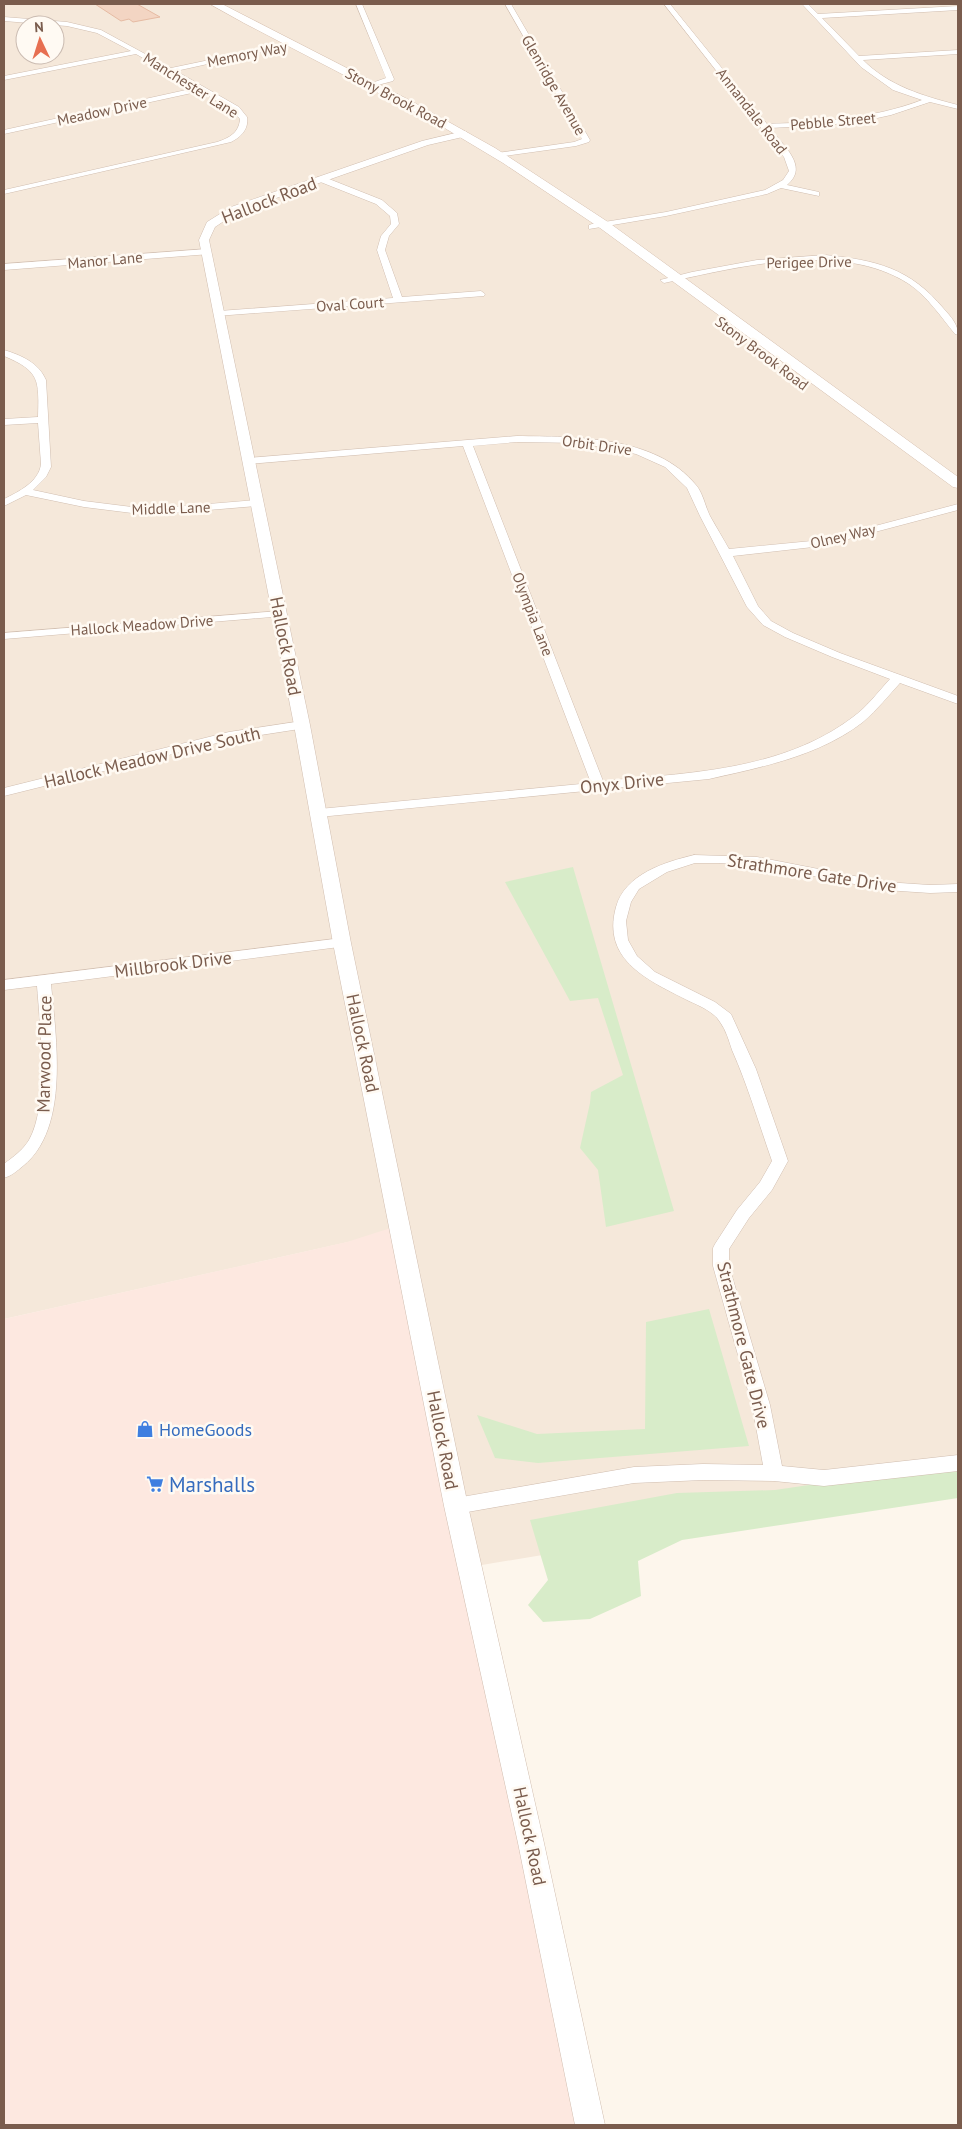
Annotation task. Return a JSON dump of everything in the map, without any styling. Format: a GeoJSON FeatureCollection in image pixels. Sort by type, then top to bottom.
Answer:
{"type":"FeatureCollection","features":[{"type":"Feature","properties":{"kind":"main road","name":"Stony Brook Road"},"geometry":{"type":"LineString","coordinates":[[215,4],[295,44],[464,134],[497,155],[569,205],[794,370],[958,484]]}},
{"type":"Feature","properties":{"kind":"main road","name":"Stony Brook Road"},"geometry":{"type":"LineString","coordinates":[[794,370],[958,499]]}},
{"type":"Feature","properties":{"kind":"street"},"geometry":{"type":"LineString","coordinates":[[359,4],[390,79],[370,85]]}},
{"type":"Feature","properties":{"kind":"street","name":"Glenridge Avenue"},"geometry":{"type":"LineString","coordinates":[[497,155],[576,144],[586,140],[508,4]]}},
{"type":"Feature","properties":{"kind":"street","name":"Annandale Road"},"geometry":{"type":"LineString","coordinates":[[667,4],[792,163],[794,170],[782,186]]}},
{"type":"Feature","properties":{"kind":"street"},"geometry":{"type":"LineString","coordinates":[[805,4],[873,73],[896,88],[929,100],[958,107]]}},
{"type":"Feature","properties":{"kind":"street"},"geometry":{"type":"LineString","coordinates":[[816,16],[958,8]]}},
{"type":"Feature","properties":{"kind":"street","name":"Manchester Lane"},"geometry":{"type":"LineString","coordinates":[[4,19],[52,22],[90,28],[109,36],[170,70],[236,109],[244,119],[241,130],[230,140],[4,192]]}},
{"type":"Feature","properties":{"kind":"street","name":"Memory Way"},"geometry":{"type":"LineString","coordinates":[[170,70],[295,44]]}},
{"type":"Feature","properties":{"kind":"street"},"geometry":{"type":"LineString","coordinates":[[4,78],[137,52]]}},
{"type":"Feature","properties":{"kind":"street"},"geometry":{"type":"LineString","coordinates":[[859,58],[958,52]]}},
{"type":"Feature","properties":{"kind":"street","name":"Meadow Drive"},"geometry":{"type":"LineString","coordinates":[[4,132],[201,90]]}},
{"type":"Feature","properties":{"kind":"street","name":"Pebble Street"},"geometry":{"type":"LineString","coordinates":[[763,126],[859,121],[881,117],[929,100]]}},
{"type":"Feature","properties":{"kind":"street","name":"Hallock Road"},"geometry":{"type":"LineString","coordinates":[[464,134],[425,143],[242,206],[213,222],[204,240],[302,725],[342,943],[456,1506],[533,1852],[590,2125]]}},
{"type":"Feature","properties":{"kind":"street"},"geometry":{"type":"LineString","coordinates":[[321,179],[379,202],[394,215],[395,224],[385,236],[381,250],[399,300]]}},
{"type":"Feature","properties":{"kind":"street"},"geometry":{"type":"LineString","coordinates":[[598,226],[750,197],[782,186],[816,194]]}},
{"type":"Feature","properties":{"kind":"street","name":"Manor Lane"},"geometry":{"type":"LineString","coordinates":[[4,267],[207,252]]}},
{"type":"Feature","properties":{"kind":"street","name":"Perigee Drive"},"geometry":{"type":"LineString","coordinates":[[670,279],[734,266],[767,262],[827,258],[859,261],[887,268],[912,282],[922,290],[958,332]]}},
{"type":"Feature","properties":{"kind":"street","name":"Oval Court"},"geometry":{"type":"LineString","coordinates":[[220,314],[481,294]]}},
{"type":"Feature","properties":{"kind":"street"},"geometry":{"type":"LineString","coordinates":[[4,353],[24,362],[40,376],[45,471],[26,492],[4,503]]}},
{"type":"Feature","properties":{"kind":"street"},"geometry":{"type":"LineString","coordinates":[[4,422],[42,420]]}},
{"type":"Feature","properties":{"kind":"street","name":"Orbit Drive"},"geometry":{"type":"LineString","coordinates":[[249,461],[518,439],[581,440],[628,448],[657,458],[669,465],[692,487],[704,516],[726,553],[753,607],[767,623],[812,645],[958,700]]}},
{"type":"Feature","properties":{"kind":"street","name":"Olympia Lane"},"geometry":{"type":"LineString","coordinates":[[467,443],[598,786]]}},
{"type":"Feature","properties":{"kind":"street","name":"Middle Lane"},"geometry":{"type":"LineString","coordinates":[[26,492],[84,504],[139,512],[257,503]]}},
{"type":"Feature","properties":{"kind":"street","name":"Olney Way"},"geometry":{"type":"LineString","coordinates":[[726,553],[822,543],[958,507]]}},
{"type":"Feature","properties":{"kind":"street","name":"Hallock Meadow Drive"},"geometry":{"type":"LineString","coordinates":[[4,636],[280,614]]}},
{"type":"Feature","properties":{"kind":"street","name":"Onyx Drive"},"geometry":{"type":"LineString","coordinates":[[318,813],[709,775],[784,756],[835,734],[856,720],[880,699],[897,678]]}},
{"type":"Feature","properties":{"kind":"street","name":"Hallock Meadow Drive South"},"geometry":{"type":"LineString","coordinates":[[4,792],[229,736],[302,725]]}},
{"type":"Feature","properties":{"kind":"street","name":"Strathmore Gate Drive"},"geometry":{"type":"LineString","coordinates":[[774,1473],[760,1405],[720,1266],[721,1248],[743,1214],[766,1186],[780,1161],[748,1069],[726,1018],[710,1005],[650,975],[632,959],[621,940],[619,921],[624,902],[634,886],[662,868],[694,859],[757,861],[885,886],[930,889],[958,888]]}},
{"type":"Feature","properties":{"kind":"street","name":"Millbrook Drive"},"geometry":{"type":"LineString","coordinates":[[4,985],[342,943]]}},
{"type":"Feature","properties":{"kind":"street","name":"Marwood Place"},"geometry":{"type":"LineString","coordinates":[[4,1172],[22,1159],[38,1138],[44,1117],[47,1097],[44,981]]}},
{"type":"Feature","properties":{"kind":"street"},"geometry":{"type":"LineString","coordinates":[[456,1506],[634,1475],[703,1472],[774,1473],[824,1478],[958,1463]]}},
{"type":"Feature","properties":{"kind":"shaded area"},"geometry":{"type":"Polygon","coordinates":[[[4,4],[958,4],[958,1486],[470,1567],[393,1232],[4,1319],[4,4]]]}},
{"type":"Feature","properties":{"kind":"shaded area"},"geometry":{"type":"Polygon","coordinates":[[[400,1225],[590,2125],[4,2125],[4,1319],[347,1242],[400,1225]]]}},
{"type":"Feature","properties":{"kind":"green space"},"geometry":{"type":"Polygon","coordinates":[[[573,867],[674,1211],[606,1227],[598,1170],[580,1148],[591,1092],[623,1075],[598,998],[570,1001],[505,882],[573,867]]]}},
{"type":"Feature","properties":{"kind":"green space"},"geometry":{"type":"Polygon","coordinates":[[[709,1309],[749,1446],[538,1463],[495,1458],[477,1415],[537,1434],[645,1429],[646,1322],[709,1309]]]}},
{"type":"Feature","properties":{"kind":"green space"},"geometry":{"type":"Polygon","coordinates":[[[958,1463],[958,1498],[682,1540],[638,1561],[641,1596],[590,1619],[543,1622],[528,1605],[548,1580],[530,1520],[677,1493],[775,1490],[958,1463]]]}},
{"type":"Feature","properties":{"kind":"building"},"geometry":{"type":"Polygon","coordinates":[[[95,4],[137,4],[160,17],[133,22],[129,19],[121,21],[95,4]]]}},
{"type":"Feature","properties":{"kind":"place","name":"HomeGoods"},"geometry":{"type":"Point","coordinates":[145,1429]}},
{"type":"Feature","properties":{"kind":"place","name":"Marshalls"},"geometry":{"type":"Point","coordinates":[155,1484]}}]}
